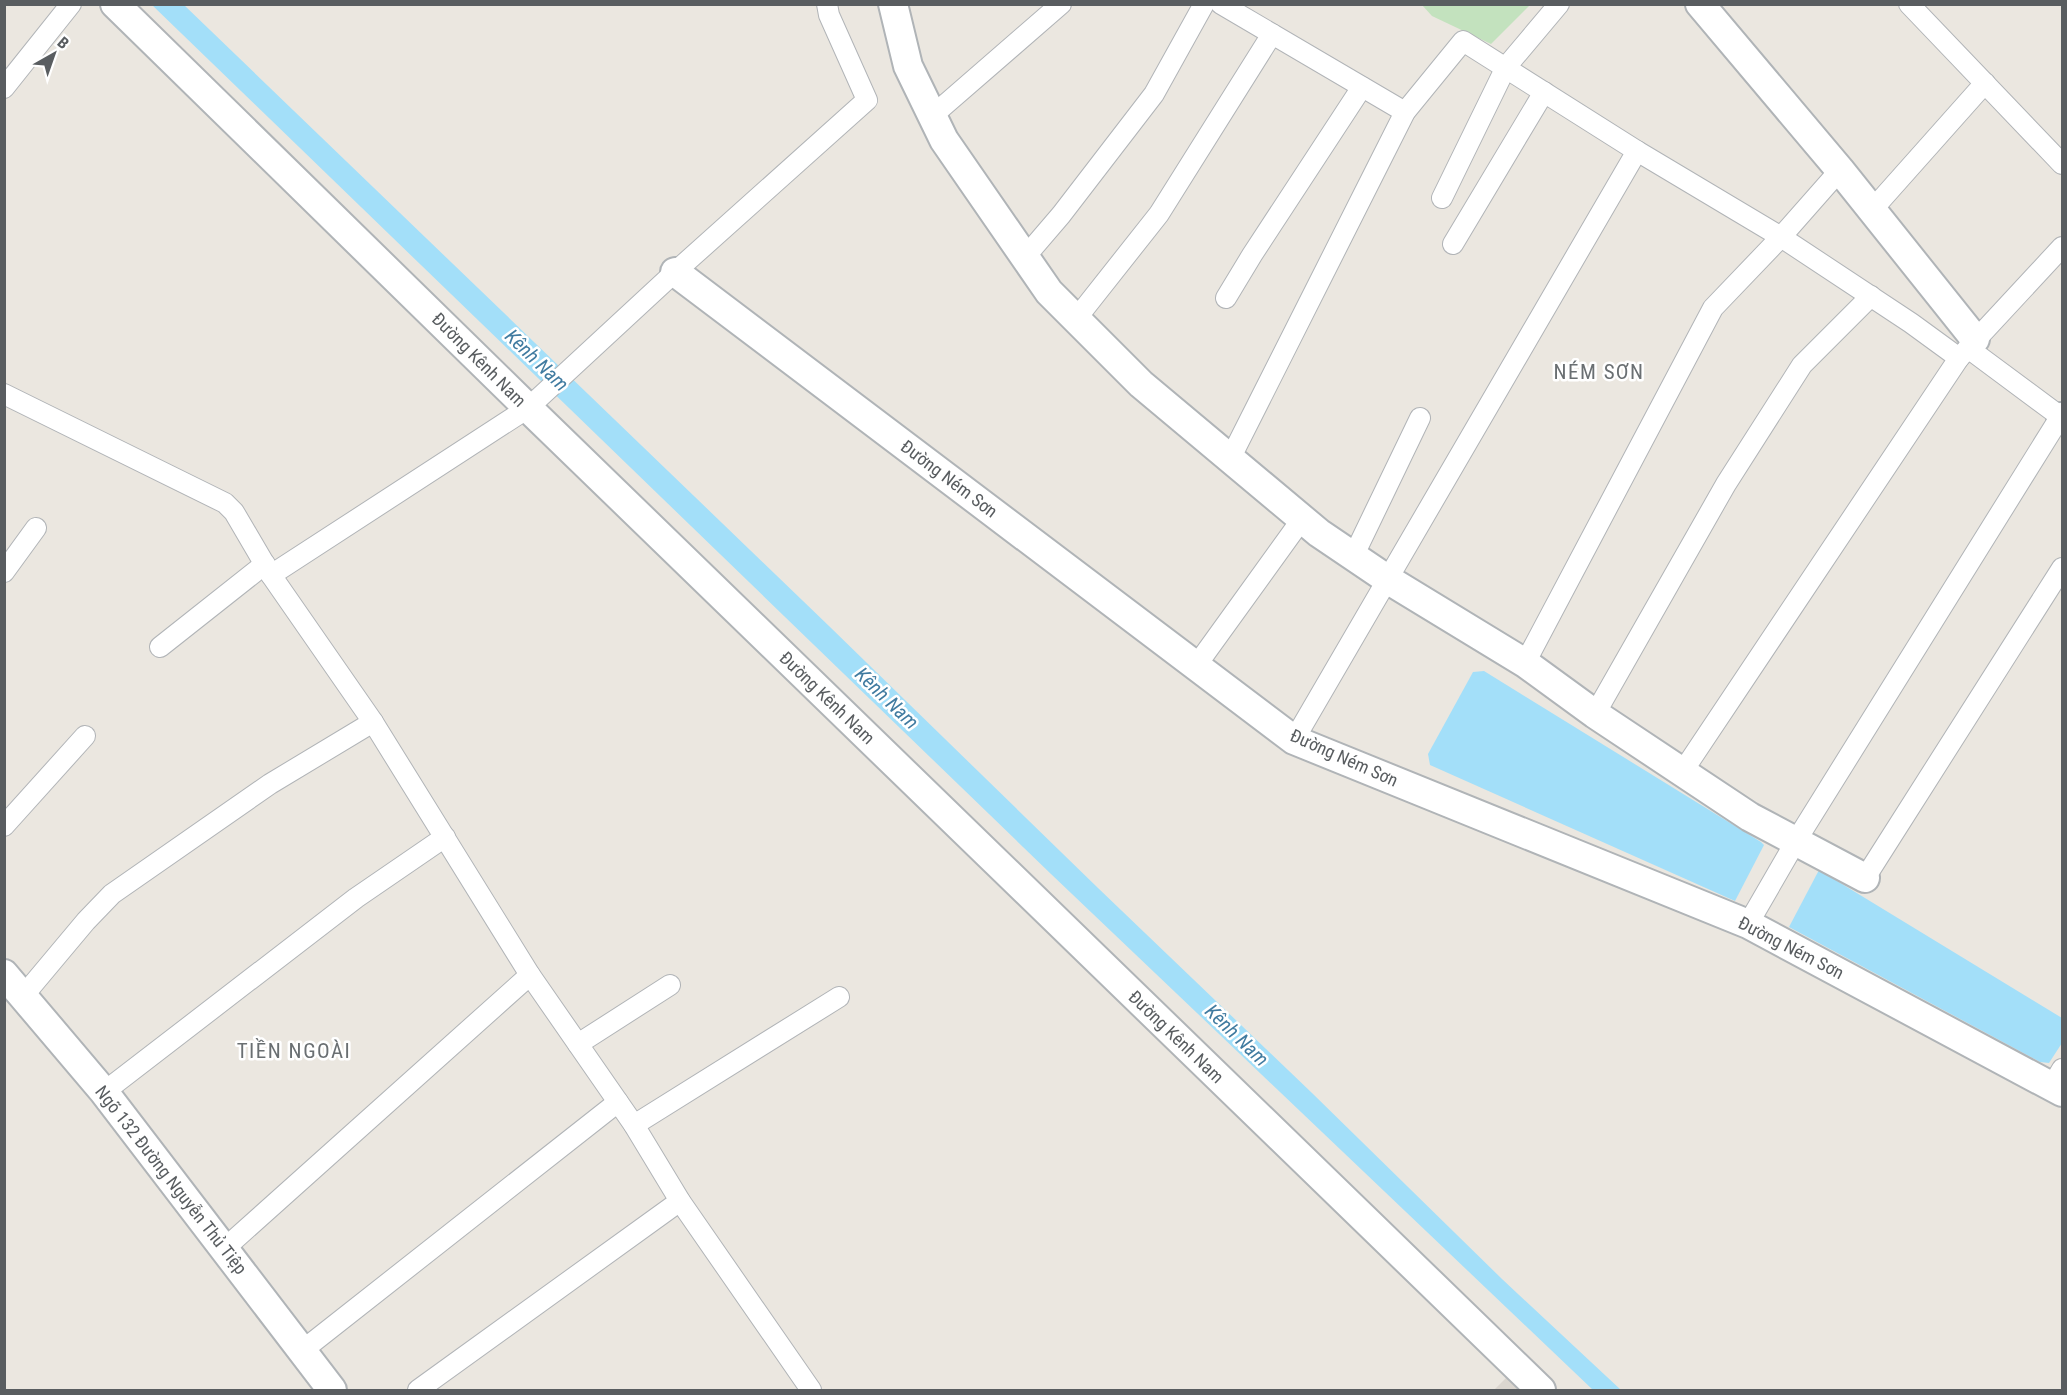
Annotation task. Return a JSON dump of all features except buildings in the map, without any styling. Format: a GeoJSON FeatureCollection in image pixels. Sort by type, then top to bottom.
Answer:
{"type":"FeatureCollection","features":[{"type":"Feature","properties":{"kind":"street"},"geometry":{"type":"LineString","coordinates":[[4,88],[71,4]]}},
{"type":"Feature","properties":{"kind":"street","name":"Đường Kênh Nam"},"geometry":{"type":"LineString","coordinates":[[115,4],[1541,1390]]}},
{"type":"Feature","properties":{"kind":"street"},"geometry":{"type":"LineString","coordinates":[[160,647],[268,569],[528,407],[867,100],[829,15],[827,4]]}},
{"type":"Feature","properties":{"kind":"street"},"geometry":{"type":"LineString","coordinates":[[893,4],[908,66],[944,140],[1049,292],[1141,384],[1319,533],[1387,579],[1525,663],[1595,714],[1750,817],[1865,878],[2062,568]]}},
{"type":"Feature","properties":{"kind":"street"},"geometry":{"type":"LineString","coordinates":[[932,116],[1061,4]]}},
{"type":"Feature","properties":{"kind":"street"},"geometry":{"type":"LineString","coordinates":[[1025,256],[1061,215],[1154,94],[1204,4]]}},
{"type":"Feature","properties":{"kind":"street"},"geometry":{"type":"LineString","coordinates":[[1221,4],[1405,112]]}},
{"type":"Feature","properties":{"kind":"street"},"geometry":{"type":"LineString","coordinates":[[1442,198],[1506,67],[1559,4]]}},
{"type":"Feature","properties":{"kind":"street"},"geometry":{"type":"LineString","coordinates":[[1700,4],[1872,210],[1968,348]]}},
{"type":"Feature","properties":{"kind":"street"},"geometry":{"type":"LineString","coordinates":[[1909,4],[2062,164]]}},
{"type":"Feature","properties":{"kind":"street"},"geometry":{"type":"LineString","coordinates":[[1076,319],[1159,214],[1272,34]]}},
{"type":"Feature","properties":{"kind":"street"},"geometry":{"type":"LineString","coordinates":[[1230,459],[1405,112],[1463,41],[1637,151],[1781,237],[1871,296],[1968,348],[2062,416],[1796,841],[1748,924]]}},
{"type":"Feature","properties":{"kind":"street"},"geometry":{"type":"LineString","coordinates":[[1872,210],[1985,83]]}},
{"type":"Feature","properties":{"kind":"street"},"geometry":{"type":"LineString","coordinates":[[1226,298],[1362,87]]}},
{"type":"Feature","properties":{"kind":"street"},"geometry":{"type":"LineString","coordinates":[[1453,244],[1544,92]]}},
{"type":"Feature","properties":{"kind":"street"},"geometry":{"type":"LineString","coordinates":[[1294,740],[1637,151]]}},
{"type":"Feature","properties":{"kind":"street"},"geometry":{"type":"LineString","coordinates":[[1525,663],[1713,308],[1781,237],[1840,170]]}},
{"type":"Feature","properties":{"kind":"street"},"geometry":{"type":"LineString","coordinates":[[1683,771],[1968,348],[2062,247]]}},
{"type":"Feature","properties":{"kind":"street","name":"Đường Ném Sơn"},"geometry":{"type":"LineString","coordinates":[[675,272],[1294,740],[1748,924],[2059,1082]]}},
{"type":"Feature","properties":{"kind":"street"},"geometry":{"type":"LineString","coordinates":[[1595,714],[1726,484],[1802,365],[1871,296]]}},
{"type":"Feature","properties":{"kind":"street"},"geometry":{"type":"LineString","coordinates":[[4,394],[225,503],[234,512],[268,569],[373,722],[530,975],[634,1125],[680,1201],[802,1387]]}},
{"type":"Feature","properties":{"kind":"street"},"geometry":{"type":"LineString","coordinates":[[1353,556],[1420,418]]}},
{"type":"Feature","properties":{"kind":"street"},"geometry":{"type":"LineString","coordinates":[[1196,666],[1302,519]]}},
{"type":"Feature","properties":{"kind":"street"},"geometry":{"type":"LineString","coordinates":[[4,572],[36,528]]}},
{"type":"Feature","properties":{"kind":"street"},"geometry":{"type":"LineString","coordinates":[[14,984],[86,921],[112,894],[270,784],[373,722]]}},
{"type":"Feature","properties":{"kind":"street"},"geometry":{"type":"LineString","coordinates":[[4,826],[86,736]]}},
{"type":"Feature","properties":{"kind":"street"},"geometry":{"type":"LineString","coordinates":[[104,1092],[356,898],[444,837]]}},
{"type":"Feature","properties":{"kind":"street"},"geometry":{"type":"LineString","coordinates":[[224,1248],[530,975]]}},
{"type":"Feature","properties":{"kind":"street","name":"Ngõ 132 Đường Nguyễn Thủ Tiệp"},"geometry":{"type":"LineString","coordinates":[[14,984],[104,1092],[332,1390]]}},
{"type":"Feature","properties":{"kind":"street"},"geometry":{"type":"LineString","coordinates":[[578,1044],[670,985]]}},
{"type":"Feature","properties":{"kind":"street"},"geometry":{"type":"LineString","coordinates":[[634,1125],[839,997]]}},
{"type":"Feature","properties":{"kind":"street"},"geometry":{"type":"LineString","coordinates":[[303,1350],[618,1102]]}},
{"type":"Feature","properties":{"kind":"street"},"geometry":{"type":"LineString","coordinates":[[418,1390],[680,1201]]}},
{"type":"Feature","properties":{"kind":"shaded area"},"geometry":{"type":"Polygon","coordinates":[[[1507,1377],[1522,1390],[1494,1390],[1507,1377]]]}},
{"type":"Feature","properties":{"kind":"green space"},"geometry":{"type":"Polygon","coordinates":[[[1422,5],[1530,5],[1491,44],[1432,16],[1422,5]]]}},
{"type":"Feature","properties":{"kind":"water","name":"Kênh Nam"},"geometry":{"type":"Polygon","coordinates":[[[152,5],[184,5],[1502,1279],[1621,1390],[1593,1390],[1051,874],[152,5]]]}},
{"type":"Feature","properties":{"kind":"water"},"geometry":{"type":"Polygon","coordinates":[[[1484,671],[1761,842],[1764,845],[1735,901],[1430,765],[1428,754],[1473,672],[1484,671]]]}},
{"type":"Feature","properties":{"kind":"water"},"geometry":{"type":"Polygon","coordinates":[[[1819,870],[2062,1018],[2062,1043],[2049,1063],[2040,1062],[1789,927],[1819,870]]]}},
{"type":"Feature","properties":{"kind":"district","name":"NÉM SƠN"},"geometry":{"type":"Point","coordinates":[1599,372]}},
{"type":"Feature","properties":{"kind":"district","name":"TIỀN NGOÀI"},"geometry":{"type":"Point","coordinates":[294,1051]}}]}
